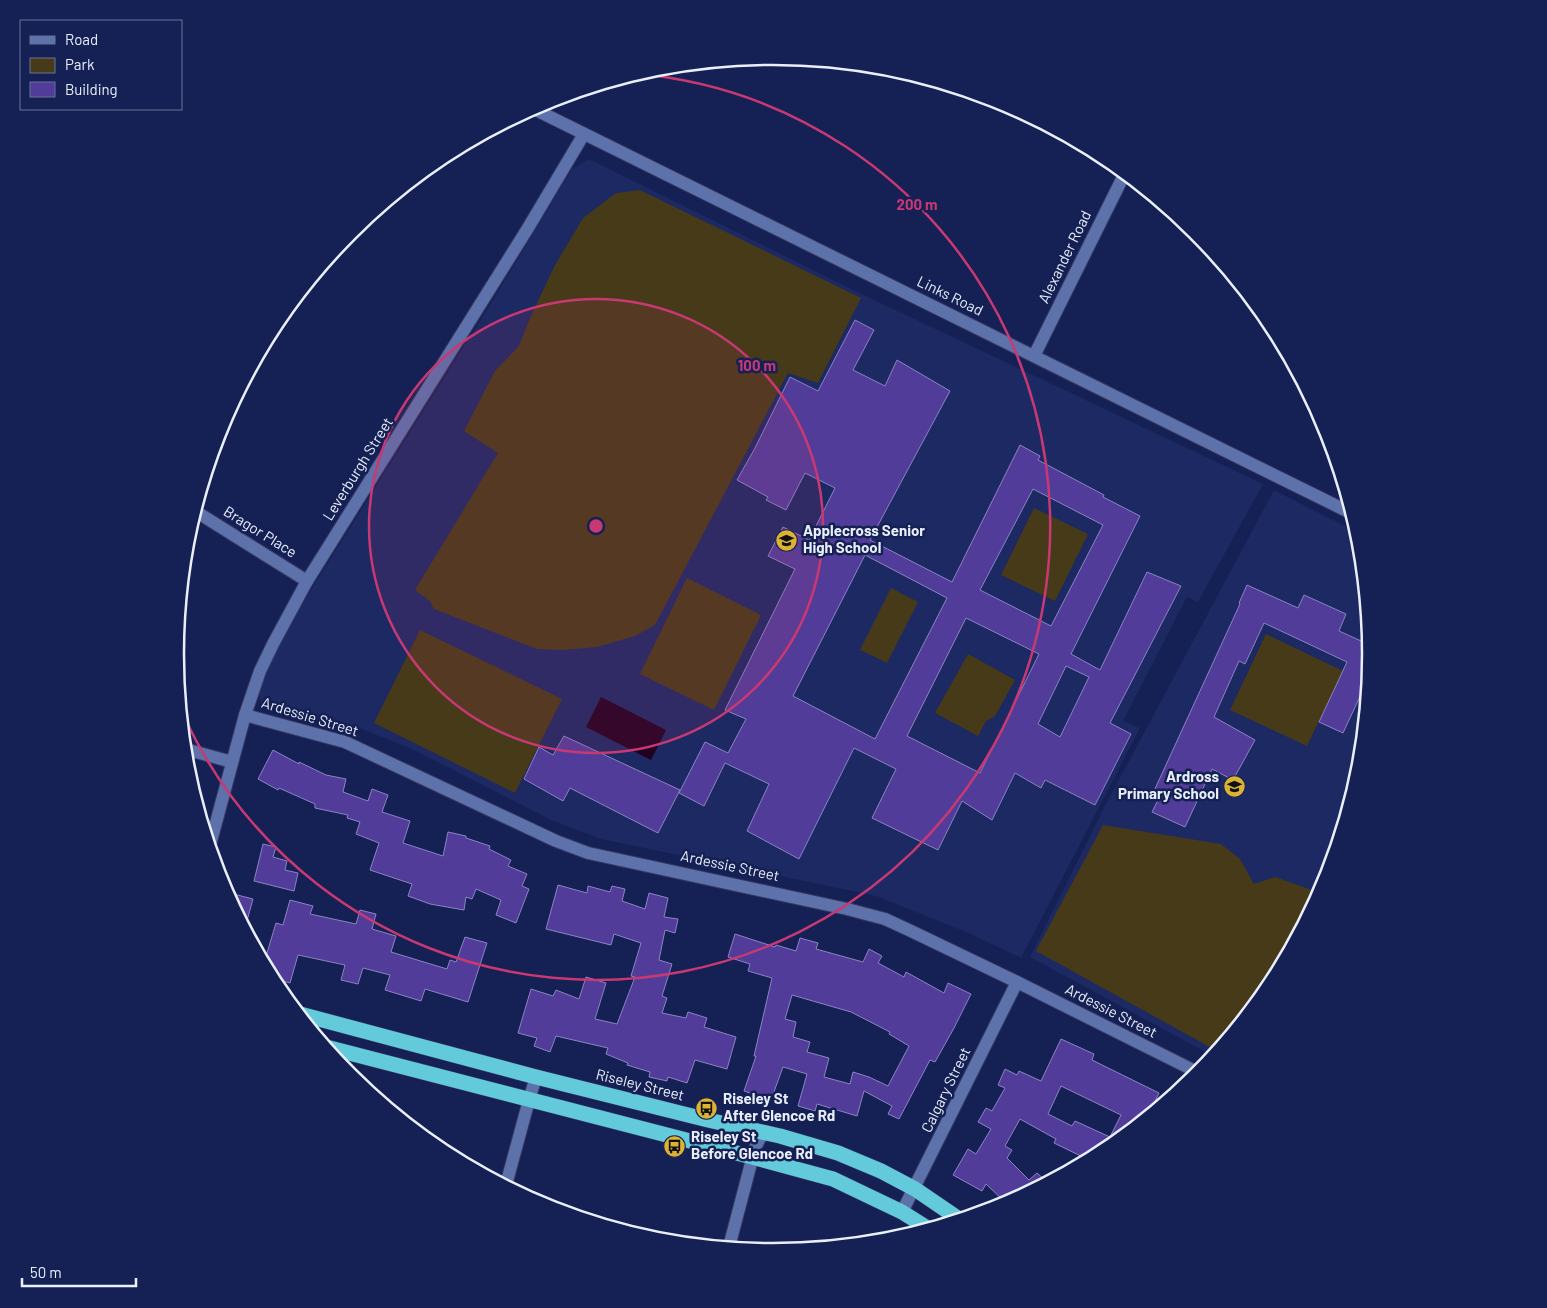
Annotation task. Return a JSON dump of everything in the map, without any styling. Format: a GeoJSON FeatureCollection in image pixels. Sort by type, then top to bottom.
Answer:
{"type":"FeatureCollection","features":[{"type":"Feature","properties":{"kind":"highway","name":"Riseley Street"},"geometry":{"type":"LineString","coordinates":[[309,1016],[536,1077],[763,1132],[838,1153],[881,1171],[915,1189],[954,1215]]}},
{"type":"Feature","properties":{"kind":"highway"},"geometry":{"type":"LineString","coordinates":[[339,1050],[832,1179],[902,1212],[922,1224]]}},
{"type":"Feature","properties":{"kind":"street","name":"Links Road"},"geometry":{"type":"LineString","coordinates":[[542,113],[708,197],[1344,510]]}},
{"type":"Feature","properties":{"kind":"street","name":"Leverburgh Street"},"geometry":{"type":"LineString","coordinates":[[213,833],[232,762],[260,671],[307,581],[528,228],[584,134]]}},
{"type":"Feature","properties":{"kind":"street","name":"Alexander Road"},"geometry":{"type":"LineString","coordinates":[[1034,356],[1122,179]]}},
{"type":"Feature","properties":{"kind":"street","name":"Bragor Place"},"geometry":{"type":"LineString","coordinates":[[202,515],[307,581]]}},
{"type":"Feature","properties":{"kind":"street","name":"Ardessie Street"},"geometry":{"type":"LineString","coordinates":[[246,715],[345,742],[579,850],[866,913],[911,931],[1018,982],[1191,1069]]}},
{"type":"Feature","properties":{"kind":"street"},"geometry":{"type":"LineString","coordinates":[[193,751],[232,762]]}},
{"type":"Feature","properties":{"kind":"street","name":"Calgary Street"},"geometry":{"type":"LineString","coordinates":[[902,1212],[1018,982]]}},
{"type":"Feature","properties":{"kind":"street"},"geometry":{"type":"LineString","coordinates":[[508,1179],[536,1077]]}},
{"type":"Feature","properties":{"kind":"street"},"geometry":{"type":"LineString","coordinates":[[730,1242],[752,1157],[763,1132]]}},
{"type":"Feature","properties":{"kind":"shaded area","name":"Applecross Senior High School"},"geometry":{"type":"Polygon","coordinates":[[[589,159],[849,288],[1263,484],[1198,602],[1187,597],[1123,721],[1140,728],[1021,958],[966,932],[876,896],[601,839],[551,820],[412,749],[352,725],[275,712],[261,703],[258,689],[260,671],[493,300],[572,169],[589,159]]]}},
{"type":"Feature","properties":{"kind":"shaded area","name":"Ardross Primary School"},"geometry":{"type":"Polygon","coordinates":[[[1274,490],[1348,528],[1357,577],[1361,615],[1362,654],[1361,693],[1357,731],[1351,769],[1342,806],[1318,879],[1284,949],[1241,1013],[1206,1052],[1030,957],[1107,802],[1274,490]]]}},
{"type":"Feature","properties":{"kind":"shaded area"},"geometry":{"type":"Polygon","coordinates":[[[601,697],[666,730],[651,760],[586,727],[601,697]]]}},
{"type":"Feature","properties":{"kind":"green space"},"geometry":{"type":"Polygon","coordinates":[[[640,190],[861,298],[818,383],[788,373],[655,625],[635,636],[597,647],[562,650],[537,649],[434,609],[430,601],[415,590],[498,453],[464,431],[495,371],[519,346],[555,265],[583,218],[616,193],[640,190]]]}},
{"type":"Feature","properties":{"kind":"green space"},"geometry":{"type":"Polygon","coordinates":[[[1034,508],[1088,534],[1055,601],[1001,575],[1034,508]]]}},
{"type":"Feature","properties":{"kind":"green space"},"geometry":{"type":"Polygon","coordinates":[[[687,578],[761,615],[714,710],[640,674],[687,578]]]}},
{"type":"Feature","properties":{"kind":"green space"},"geometry":{"type":"Polygon","coordinates":[[[891,588],[918,602],[887,663],[860,650],[891,588]]]}},
{"type":"Feature","properties":{"kind":"green space"},"geometry":{"type":"Polygon","coordinates":[[[420,630],[562,699],[515,793],[374,723],[420,630]]]}},
{"type":"Feature","properties":{"kind":"green space"},"geometry":{"type":"Polygon","coordinates":[[[1266,634],[1343,671],[1307,746],[1230,710],[1266,634]]]}},
{"type":"Feature","properties":{"kind":"green space"},"geometry":{"type":"Polygon","coordinates":[[[968,654],[1015,680],[995,716],[986,721],[978,736],[935,713],[968,654]]]}},
{"type":"Feature","properties":{"kind":"green space"},"geometry":{"type":"Polygon","coordinates":[[[1103,825],[1221,844],[1240,859],[1254,884],[1275,877],[1313,890],[1284,949],[1241,1013],[1211,1048],[1036,951],[1103,825]]]}},
{"type":"Feature","properties":{"kind":"building"},"geometry":{"type":"Polygon","coordinates":[[[855,320],[874,330],[853,370],[885,386],[897,360],[950,391],[870,540],[952,582],[1020,445],[1040,456],[1038,460],[1140,516],[1071,654],[1100,670],[1147,572],[1181,586],[1110,723],[1131,734],[1095,805],[1045,780],[1041,788],[1015,773],[992,820],[962,801],[938,850],[872,818],[896,769],[854,748],[799,859],[747,831],[769,784],[725,763],[704,806],[679,793],[705,742],[728,753],[746,719],[725,710],[795,569],[768,556],[783,527],[809,540],[835,488],[805,473],[786,510],[766,500],[768,497],[737,480],[790,377],[818,391],[855,320]],[[1033,489],[980,590],[1051,626],[1103,525],[1033,489]],[[865,555],[793,696],[875,739],[947,598],[865,555]],[[966,618],[907,736],[980,773],[1039,654],[966,618]],[[1066,666],[1038,724],[1060,737],[1089,677],[1066,666]]]}},
{"type":"Feature","properties":{"kind":"building"},"geometry":{"type":"Polygon","coordinates":[[[1247,585],[1298,608],[1304,595],[1346,614],[1339,631],[1362,641],[1361,695],[1343,733],[1319,722],[1347,662],[1264,623],[1245,664],[1239,661],[1214,717],[1255,740],[1233,780],[1212,769],[1185,827],[1152,812],[1161,794],[1154,791],[1247,585]]]}},
{"type":"Feature","properties":{"kind":"building"},"geometry":{"type":"Polygon","coordinates":[[[564,736],[680,790],[658,833],[570,788],[563,801],[524,779],[539,747],[553,755],[564,736]]]}},
{"type":"Feature","properties":{"kind":"building"},"geometry":{"type":"Polygon","coordinates":[[[273,750],[299,764],[299,762],[326,775],[346,779],[343,792],[368,801],[372,789],[388,795],[382,812],[410,821],[403,843],[443,856],[448,832],[466,836],[466,838],[490,846],[489,849],[511,860],[508,866],[527,874],[522,886],[529,889],[516,923],[496,915],[501,900],[476,889],[472,899],[466,897],[464,910],[430,904],[408,896],[412,884],[370,870],[379,843],[356,834],[360,822],[347,818],[348,815],[315,808],[315,804],[279,788],[278,790],[258,779],[273,750]]]}},
{"type":"Feature","properties":{"kind":"building"},"geometry":{"type":"Polygon","coordinates":[[[263,844],[276,847],[273,857],[287,861],[285,870],[298,873],[294,891],[254,881],[263,844]]]}},
{"type":"Feature","properties":{"kind":"building"},"geometry":{"type":"Polygon","coordinates":[[[558,885],[587,893],[588,886],[610,892],[612,886],[625,889],[622,901],[645,909],[649,893],[668,898],[664,917],[678,919],[675,933],[665,930],[659,960],[672,964],[662,996],[667,998],[662,1013],[686,1018],[688,1012],[707,1018],[704,1027],[736,1037],[727,1069],[695,1060],[687,1083],[668,1077],[667,1081],[649,1077],[650,1072],[627,1065],[628,1063],[606,1054],[608,1048],[556,1036],[550,1052],[534,1046],[537,1038],[518,1033],[531,989],[553,996],[556,990],[579,999],[586,977],[606,983],[595,1019],[617,1024],[635,977],[631,976],[641,943],[614,934],[611,945],[546,929],[558,885]]]}},
{"type":"Feature","properties":{"kind":"building"},"geometry":{"type":"Polygon","coordinates":[[[236,895],[253,899],[247,919],[236,895]]]}},
{"type":"Feature","properties":{"kind":"building"},"geometry":{"type":"Polygon","coordinates":[[[290,900],[313,906],[310,914],[356,924],[360,910],[376,914],[372,929],[396,936],[391,952],[447,969],[450,960],[456,962],[465,937],[487,943],[468,1002],[425,989],[421,1001],[385,990],[390,975],[363,968],[358,984],[341,980],[345,965],[298,955],[290,983],[284,981],[267,954],[276,923],[283,925],[290,900]]]}},
{"type":"Feature","properties":{"kind":"building"},"geometry":{"type":"Polygon","coordinates":[[[735,934],[775,947],[776,945],[796,951],[800,938],[818,943],[816,949],[863,962],[869,949],[882,956],[878,963],[904,977],[906,972],[944,993],[948,983],[971,994],[935,1062],[930,1060],[899,1119],[888,1114],[892,1106],[864,1091],[857,1116],[817,1104],[815,1111],[798,1106],[807,1074],[783,1067],[771,1100],[744,1091],[756,1056],[754,1056],[772,978],[748,971],[750,964],[728,957],[735,934]],[[792,995],[785,1019],[796,1022],[793,1037],[810,1042],[807,1052],[829,1058],[824,1077],[850,1084],[853,1072],[888,1086],[909,1046],[889,1034],[890,1032],[851,1012],[792,995]]]}},
{"type":"Feature","properties":{"kind":"building"},"geometry":{"type":"Polygon","coordinates":[[[1061,1039],[1094,1054],[1092,1060],[1159,1093],[1154,1103],[1101,1144],[1081,1156],[1054,1143],[1056,1139],[1020,1119],[1005,1146],[1012,1150],[1007,1158],[1029,1180],[1037,1173],[1042,1178],[1000,1197],[986,1184],[982,1191],[953,1175],[968,1149],[976,1154],[991,1129],[978,1122],[986,1108],[992,1111],[1005,1088],[998,1085],[1005,1069],[1017,1075],[1019,1071],[1041,1081],[1061,1039]],[[1061,1086],[1048,1114],[1072,1126],[1075,1121],[1110,1137],[1121,1115],[1061,1086]]]}},
{"type":"Feature","properties":{"kind":"place","name":"Applecross Senior High School"},"geometry":{"type":"Point","coordinates":[787,540]}},
{"type":"Feature","properties":{"kind":"place","name":"Ardross Primary School"},"geometry":{"type":"Point","coordinates":[1235,786]}},
{"type":"Feature","properties":{"kind":"place","name":"Riseley St After Glencoe Rd"},"geometry":{"type":"Point","coordinates":[707,1108]}},
{"type":"Feature","properties":{"kind":"place","name":"Riseley St Before Glencoe Rd"},"geometry":{"type":"Point","coordinates":[675,1146]}}]}
